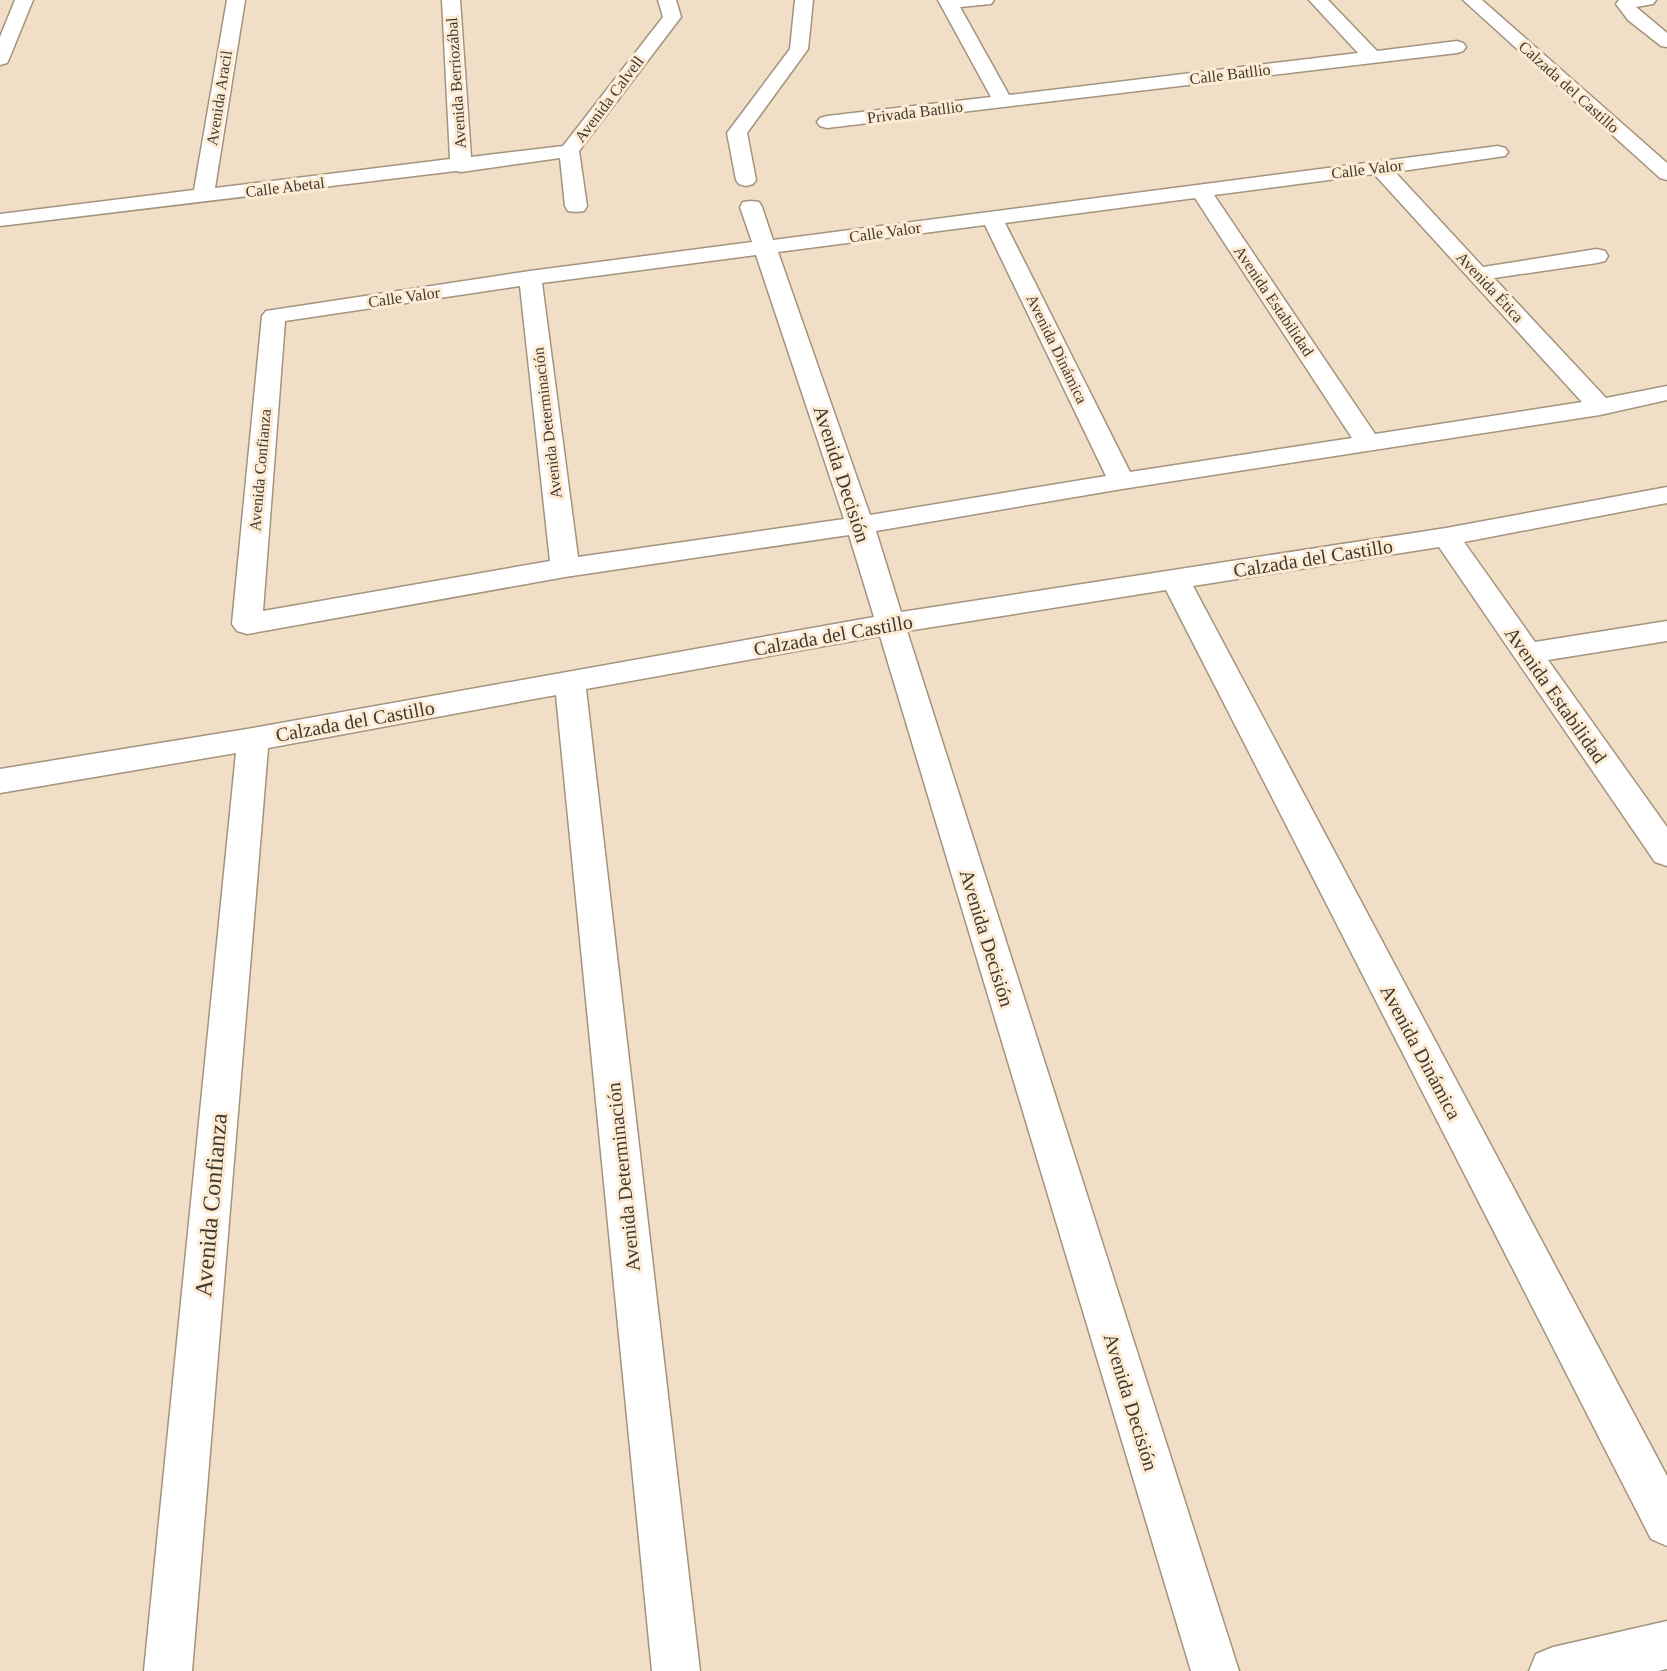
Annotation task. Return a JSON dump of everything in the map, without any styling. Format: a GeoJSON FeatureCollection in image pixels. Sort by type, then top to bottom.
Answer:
{"type":"FeatureCollection","features":[{"type":"Feature","properties":{"kind":"street"},"geometry":{"type":"LineString","coordinates":[[0,59],[24,0]]}},
{"type":"Feature","properties":{"kind":"street","name":"Avenida Aracil"},"geometry":{"type":"LineString","coordinates":[[203,196],[236,0]]}},
{"type":"Feature","properties":{"kind":"street","name":"Avenida Berriozábal"},"geometry":{"type":"LineString","coordinates":[[451,0],[461,166]]}},
{"type":"Feature","properties":{"kind":"street","name":"Avenida Calvell"},"geometry":{"type":"LineString","coordinates":[[576,206],[569,151],[672,17],[667,0]]}},
{"type":"Feature","properties":{"kind":"street","name":"Avenida Decisión"},"geometry":{"type":"LineString","coordinates":[[804,0],[799,49],[737,133],[749,194],[860,525],[1215,1671]]}},
{"type":"Feature","properties":{"kind":"street"},"geometry":{"type":"LineString","coordinates":[[985,0],[948,2],[1003,101]]}},
{"type":"Feature","properties":{"kind":"street"},"geometry":{"type":"LineString","coordinates":[[1318,0],[1372,57]]}},
{"type":"Feature","properties":{"kind":"street","name":"Calzada del Castillo"},"geometry":{"type":"LineString","coordinates":[[1472,0],[1667,174]]}},
{"type":"Feature","properties":{"kind":"street"},"geometry":{"type":"LineString","coordinates":[[1647,0],[1625,4],[1635,16],[1667,42]]}},
{"type":"Feature","properties":{"kind":"street","name":"Calle Batllio"},"geometry":{"type":"LineString","coordinates":[[1003,101],[1457,47]]}},
{"type":"Feature","properties":{"kind":"street","name":"Privada Batllio"},"geometry":{"type":"LineString","coordinates":[[827,122],[1003,101]]}},
{"type":"Feature","properties":{"kind":"street","name":"Calle Abetal"},"geometry":{"type":"LineString","coordinates":[[0,220],[461,166],[569,151]]}},
{"type":"Feature","properties":{"kind":"street","name":"Calle Valor"},"geometry":{"type":"LineString","coordinates":[[274,316],[530,278],[1498,152]]}},
{"type":"Feature","properties":{"kind":"street","name":"Avenida Ética"},"geometry":{"type":"LineString","coordinates":[[1380,168],[1600,407]]}},
{"type":"Feature","properties":{"kind":"street","name":"Avenida Estabilidad"},"geometry":{"type":"LineString","coordinates":[[1200,190],[1368,443]]}},
{"type":"Feature","properties":{"kind":"street","name":"Avenida Dinámica"},"geometry":{"type":"LineString","coordinates":[[992,218],[1122,481]]}},
{"type":"Feature","properties":{"kind":"street"},"geometry":{"type":"LineString","coordinates":[[1479,274],[1597,256]]}},
{"type":"Feature","properties":{"kind":"street","name":"Avenida Determinación"},"geometry":{"type":"LineString","coordinates":[[530,278],[565,568]]}},
{"type":"Feature","properties":{"kind":"street","name":"Avenida Confianza"},"geometry":{"type":"LineString","coordinates":[[274,316],[247,624],[565,568]]}},
{"type":"Feature","properties":{"kind":"street"},"geometry":{"type":"LineString","coordinates":[[565,568],[860,525],[1122,481],[1600,407],[1667,393]]}},
{"type":"Feature","properties":{"kind":"street","name":"Calzada del Castillo"},"geometry":{"type":"LineString","coordinates":[[0,781],[253,739],[889,624],[1176,581],[1446,537],[1667,495]]}},
{"type":"Feature","properties":{"kind":"street","name":"Avenida Estabilidad"},"geometry":{"type":"LineString","coordinates":[[1446,537],[1667,853]]}},
{"type":"Feature","properties":{"kind":"street","name":"Avenida Dinámica"},"geometry":{"type":"LineString","coordinates":[[1176,581],[1667,1523]]}},
{"type":"Feature","properties":{"kind":"street"},"geometry":{"type":"LineString","coordinates":[[1526,653],[1667,631]]}},
{"type":"Feature","properties":{"kind":"street","name":"Avenida Determinación"},"geometry":{"type":"LineString","coordinates":[[570,683],[676,1671]]}},
{"type":"Feature","properties":{"kind":"street","name":"Avenida Confianza"},"geometry":{"type":"LineString","coordinates":[[168,1671],[253,739]]}},
{"type":"Feature","properties":{"kind":"street"},"geometry":{"type":"LineString","coordinates":[[1553,1671],[1667,1646]]}}]}
